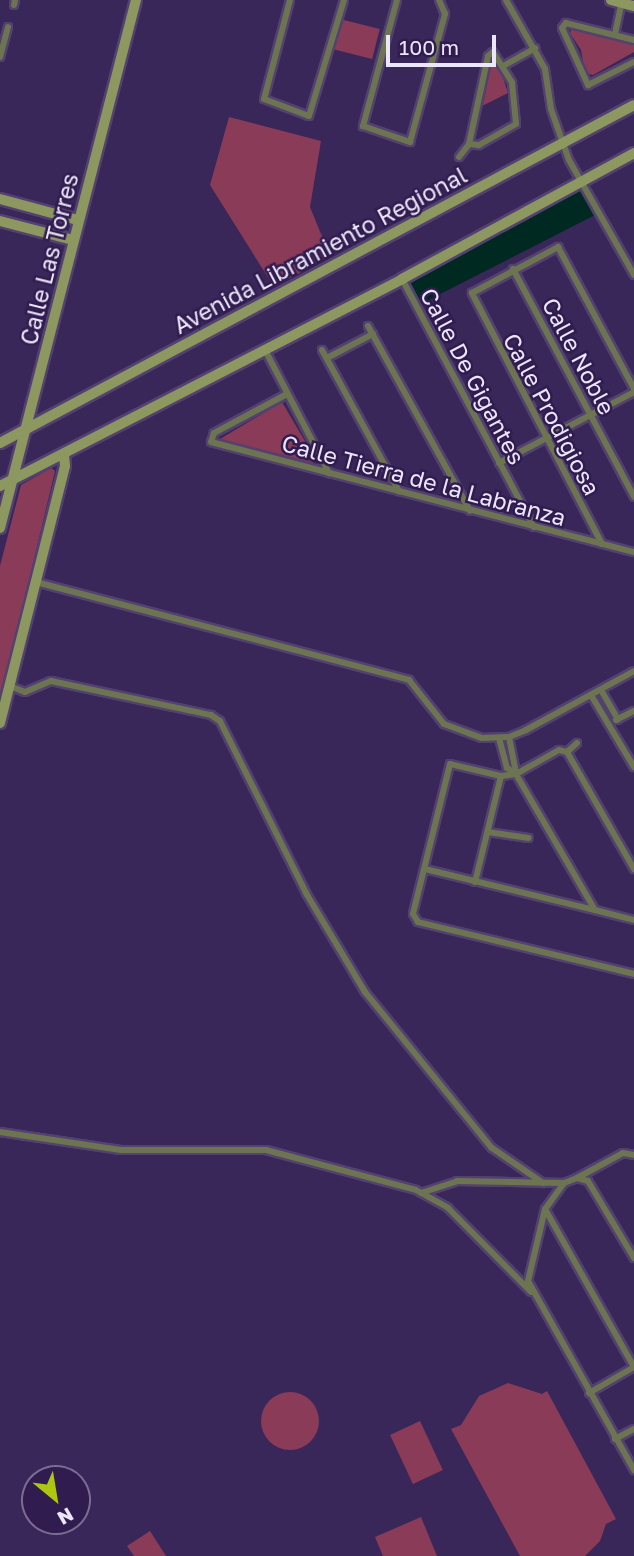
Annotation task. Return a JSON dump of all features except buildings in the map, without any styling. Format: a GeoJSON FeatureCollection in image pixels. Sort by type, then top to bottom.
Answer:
{"type":"FeatureCollection","features":[{"type":"Feature","properties":{"kind":"street","name":"Calle Las Torres"},"geometry":{"type":"LineString","coordinates":[[0,527],[136,0]]}},
{"type":"Feature","properties":{"kind":"street"},"geometry":{"type":"LineString","coordinates":[[290,0],[264,99],[309,116],[344,0]]}},
{"type":"Feature","properties":{"kind":"street"},"geometry":{"type":"LineString","coordinates":[[397,0],[363,126],[410,142],[444,14],[439,0]]}},
{"type":"Feature","properties":{"kind":"street"},"geometry":{"type":"LineString","coordinates":[[506,0],[545,69],[551,109],[562,142],[634,275]]}},
{"type":"Feature","properties":{"kind":"street"},"geometry":{"type":"LineString","coordinates":[[615,34],[619,1],[634,6]]}},
{"type":"Feature","properties":{"kind":"street"},"geometry":{"type":"LineString","coordinates":[[634,40],[566,23],[562,28],[588,85],[634,62]]}},
{"type":"Feature","properties":{"kind":"street"},"geometry":{"type":"LineString","coordinates":[[0,57],[8,27]]}},
{"type":"Feature","properties":{"kind":"street"},"geometry":{"type":"LineString","coordinates":[[503,66],[535,48]]}},
{"type":"Feature","properties":{"kind":"street"},"geometry":{"type":"LineString","coordinates":[[460,157],[469,144],[491,52],[512,83],[516,124],[479,145],[469,144]]}},
{"type":"Feature","properties":{"kind":"street","name":"Avenida Libramiento Regional"},"geometry":{"type":"LineString","coordinates":[[0,443],[634,105]]}},
{"type":"Feature","properties":{"kind":"street"},"geometry":{"type":"LineString","coordinates":[[0,486],[402,279],[634,153]]}},
{"type":"Feature","properties":{"kind":"street"},"geometry":{"type":"LineString","coordinates":[[0,199],[78,220]]}},
{"type":"Feature","properties":{"kind":"street"},"geometry":{"type":"LineString","coordinates":[[0,221],[73,240]]}},
{"type":"Feature","properties":{"kind":"street"},"geometry":{"type":"LineString","coordinates":[[499,463],[634,390],[556,246],[513,269]]}},
{"type":"Feature","properties":{"kind":"street","name":"Calle Prodigiosa"},"geometry":{"type":"LineString","coordinates":[[513,269],[473,292],[472,299],[544,440],[602,544]]}},
{"type":"Feature","properties":{"kind":"street","name":"Calle Noble"},"geometry":{"type":"LineString","coordinates":[[513,269],[634,497]]}},
{"type":"Feature","properties":{"kind":"street","name":"Calle De Gigantes"},"geometry":{"type":"LineString","coordinates":[[402,279],[534,527]]}},
{"type":"Feature","properties":{"kind":"street"},"geometry":{"type":"LineString","coordinates":[[368,326],[470,511]]}},
{"type":"Feature","properties":{"kind":"street"},"geometry":{"type":"LineString","coordinates":[[327,358],[373,334]]}},
{"type":"Feature","properties":{"kind":"street"},"geometry":{"type":"LineString","coordinates":[[265,350],[329,473]]}},
{"type":"Feature","properties":{"kind":"street"},"geometry":{"type":"LineString","coordinates":[[322,350],[399,491]]}},
{"type":"Feature","properties":{"kind":"street","name":"Calle Tierra de la Labranza"},"geometry":{"type":"LineString","coordinates":[[287,394],[210,437],[213,443],[634,552]]}},
{"type":"Feature","properties":{"kind":"street"},"geometry":{"type":"LineString","coordinates":[[0,721],[65,466],[64,454]]}},
{"type":"Feature","properties":{"kind":"street"},"geometry":{"type":"LineString","coordinates":[[36,582],[409,680],[444,724],[482,738],[509,737],[634,671]]}},
{"type":"Feature","properties":{"kind":"street"},"geometry":{"type":"LineString","coordinates":[[10,686],[25,692],[51,681],[220,721],[306,893],[365,992],[492,1148],[543,1183]]}},
{"type":"Feature","properties":{"kind":"street"},"geometry":{"type":"LineString","coordinates":[[601,690],[618,719]]}},
{"type":"Feature","properties":{"kind":"street"},"geometry":{"type":"LineString","coordinates":[[591,695],[634,767]]}},
{"type":"Feature","properties":{"kind":"street"},"geometry":{"type":"LineString","coordinates":[[609,724],[634,711]]}},
{"type":"Feature","properties":{"kind":"street"},"geometry":{"type":"LineString","coordinates":[[509,737],[516,774],[595,910]]}},
{"type":"Feature","properties":{"kind":"street"},"geometry":{"type":"LineString","coordinates":[[499,739],[507,768],[516,774]]}},
{"type":"Feature","properties":{"kind":"street"},"geometry":{"type":"LineString","coordinates":[[566,752],[577,743]]}},
{"type":"Feature","properties":{"kind":"street"},"geometry":{"type":"LineString","coordinates":[[634,869],[566,752],[559,750],[516,774],[501,776],[450,764],[413,914],[418,922],[634,974]]}},
{"type":"Feature","properties":{"kind":"street"},"geometry":{"type":"LineString","coordinates":[[475,882],[501,776]]}},
{"type":"Feature","properties":{"kind":"street"},"geometry":{"type":"LineString","coordinates":[[488,832],[529,838]]}},
{"type":"Feature","properties":{"kind":"street"},"geometry":{"type":"LineString","coordinates":[[425,869],[634,920]]}},
{"type":"Feature","properties":{"kind":"street"},"geometry":{"type":"LineString","coordinates":[[0,1132],[121,1150],[266,1150],[420,1193],[448,1208],[531,1292],[634,1471]]}},
{"type":"Feature","properties":{"kind":"street"},"geometry":{"type":"LineString","coordinates":[[420,1193],[457,1181],[564,1183],[622,1153],[634,1155]]}},
{"type":"Feature","properties":{"kind":"street"},"geometry":{"type":"LineString","coordinates":[[577,1178],[588,1181],[634,1258]]}},
{"type":"Feature","properties":{"kind":"street"},"geometry":{"type":"LineString","coordinates":[[531,1292],[529,1267],[545,1209],[564,1183]]}},
{"type":"Feature","properties":{"kind":"street"},"geometry":{"type":"LineString","coordinates":[[545,1209],[634,1367],[589,1393]]}},
{"type":"Feature","properties":{"kind":"street"},"geometry":{"type":"LineString","coordinates":[[615,1439],[634,1429]]}},
{"type":"Feature","properties":{"kind":"shaded area"},"geometry":{"type":"Polygon","coordinates":[[[336,18],[380,29],[372,59],[329,48],[336,18]]]}},
{"type":"Feature","properties":{"kind":"shaded area"},"geometry":{"type":"Polygon","coordinates":[[[572,27],[634,42],[634,52],[593,75],[585,73],[581,50],[570,33],[572,27]]]}},
{"type":"Feature","properties":{"kind":"shaded area"},"geometry":{"type":"Polygon","coordinates":[[[491,63],[501,72],[508,93],[480,107],[491,63]]]}},
{"type":"Feature","properties":{"kind":"shaded area"},"geometry":{"type":"Polygon","coordinates":[[[229,117],[321,141],[310,207],[330,256],[274,287],[210,185],[229,117]]]}},
{"type":"Feature","properties":{"kind":"shaded area"},"geometry":{"type":"Polygon","coordinates":[[[580,188],[594,216],[421,304],[407,276],[580,188]]]}},
{"type":"Feature","properties":{"kind":"shaded area"},"geometry":{"type":"Polygon","coordinates":[[[282,402],[316,460],[313,463],[220,439],[282,402]]]}},
{"type":"Feature","properties":{"kind":"shaded area"},"geometry":{"type":"Polygon","coordinates":[[[51,468],[55,471],[0,703],[0,566],[21,485],[51,468]]]}},
{"type":"Feature","properties":{"kind":"shaded area"},"geometry":{"type":"Polygon","coordinates":[[[508,1383],[542,1394],[547,1391],[616,1519],[606,1524],[600,1541],[585,1556],[520,1556],[451,1429],[461,1425],[479,1396],[508,1383]]]}},
{"type":"Feature","properties":{"kind":"shaded area"},"geometry":{"type":"Polygon","coordinates":[[[290,1392],[306,1397],[314,1405],[319,1421],[314,1437],[306,1445],[290,1450],[274,1445],[266,1437],[261,1421],[266,1405],[274,1397],[290,1392]]]}},
{"type":"Feature","properties":{"kind":"shaded area"},"geometry":{"type":"Polygon","coordinates":[[[420,1421],[443,1470],[413,1484],[390,1435],[420,1421]]]}},
{"type":"Feature","properties":{"kind":"shaded area"},"geometry":{"type":"Polygon","coordinates":[[[421,1517],[437,1556],[383,1556],[375,1537],[421,1517]]]}},
{"type":"Feature","properties":{"kind":"shaded area"},"geometry":{"type":"Polygon","coordinates":[[[150,1531],[166,1556],[134,1556],[127,1546],[150,1531]]]}}]}
